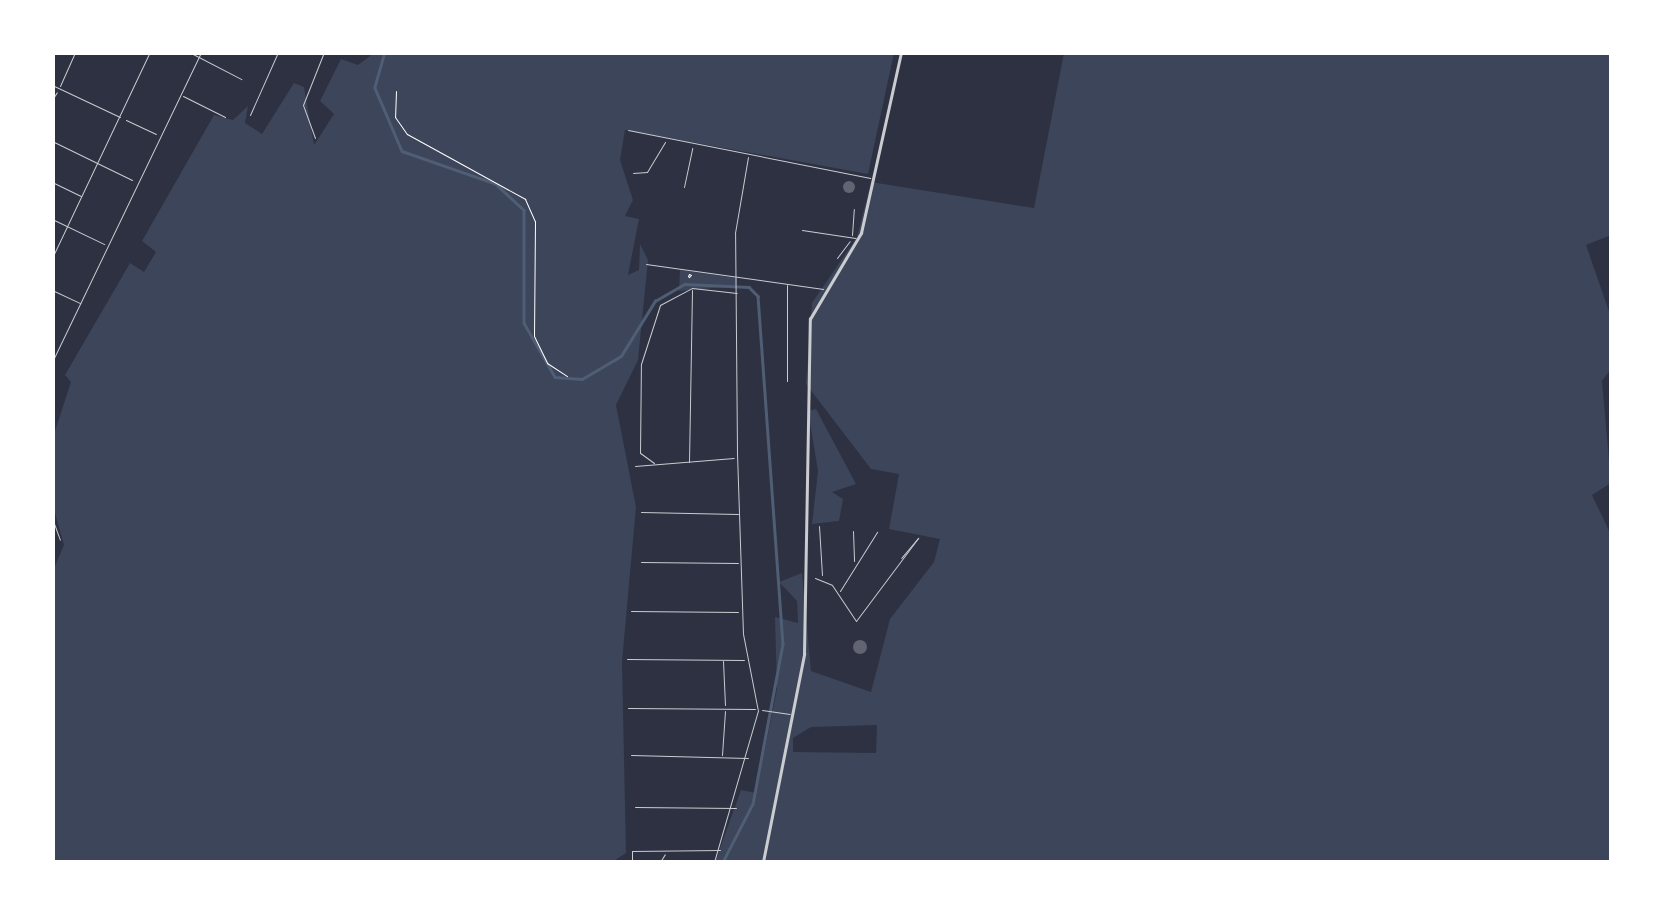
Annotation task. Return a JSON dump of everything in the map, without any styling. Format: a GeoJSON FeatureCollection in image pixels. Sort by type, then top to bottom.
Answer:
{"type":"FeatureCollection","features":[{"type":"Feature","properties":{"kind":"street"},"geometry":{"type":"LineString","coordinates":[[52,100],[76,52]]}},
{"type":"Feature","properties":{"kind":"street"},"geometry":{"type":"LineString","coordinates":[[52,258],[123,118],[149,54],[140,52]]}},
{"type":"Feature","properties":{"kind":"street"},"geometry":{"type":"LineString","coordinates":[[189,52],[241,79]]}},
{"type":"Feature","properties":{"kind":"street"},"geometry":{"type":"LineString","coordinates":[[52,362],[83,304],[135,181],[202,52]]}},
{"type":"Feature","properties":{"kind":"street"},"geometry":{"type":"LineString","coordinates":[[250,114],[278,52]]}},
{"type":"Feature","properties":{"kind":"street"},"geometry":{"type":"LineString","coordinates":[[315,138],[303,105],[324,52]]}},
{"type":"Feature","properties":{"kind":"street"},"geometry":{"type":"LineString","coordinates":[[763,862],[806,628],[810,318],[823,289],[858,238],[900,52]]}},
{"type":"Feature","properties":{"kind":"street"},"geometry":{"type":"LineString","coordinates":[[52,85],[159,136]]}},
{"type":"Feature","properties":{"kind":"street"},"geometry":{"type":"LineString","coordinates":[[181,95],[225,117]]}},
{"type":"Feature","properties":{"kind":"street"},"geometry":{"type":"LineString","coordinates":[[628,130],[748,158],[873,178]]}},
{"type":"Feature","properties":{"kind":"street"},"geometry":{"type":"LineString","coordinates":[[633,174],[647,172],[666,138]]}},
{"type":"Feature","properties":{"kind":"street"},"geometry":{"type":"LineString","coordinates":[[52,141],[135,181]]}},
{"type":"Feature","properties":{"kind":"street"},"geometry":{"type":"LineString","coordinates":[[684,186],[693,145]]}},
{"type":"Feature","properties":{"kind":"street"},"geometry":{"type":"LineString","coordinates":[[714,862],[736,808],[758,710],[742,612],[737,458],[741,278],[735,233],[748,158]]}},
{"type":"Feature","properties":{"kind":"street"},"geometry":{"type":"LineString","coordinates":[[52,182],[84,197]]}},
{"type":"Feature","properties":{"kind":"street"},"geometry":{"type":"LineString","coordinates":[[837,258],[852,238],[854,209]]}},
{"type":"Feature","properties":{"kind":"street"},"geometry":{"type":"LineString","coordinates":[[52,219],[106,245]]}},
{"type":"Feature","properties":{"kind":"street"},"geometry":{"type":"LineString","coordinates":[[802,230],[858,238]]}},
{"type":"Feature","properties":{"kind":"street"},"geometry":{"type":"LineString","coordinates":[[646,264],[823,289]]}},
{"type":"Feature","properties":{"kind":"street"},"geometry":{"type":"LineString","coordinates":[[787,282],[787,380]]}},
{"type":"Feature","properties":{"kind":"street"},"geometry":{"type":"LineString","coordinates":[[654,463],[640,453],[641,364],[658,308],[692,288],[740,294]]}},
{"type":"Feature","properties":{"kind":"street"},"geometry":{"type":"LineString","coordinates":[[689,462],[692,288]]}},
{"type":"Feature","properties":{"kind":"street"},"geometry":{"type":"LineString","coordinates":[[52,290],[83,304]]}},
{"type":"Feature","properties":{"kind":"street"},"geometry":{"type":"LineString","coordinates":[[635,466],[737,458]]}},
{"type":"Feature","properties":{"kind":"street"},"geometry":{"type":"LineString","coordinates":[[641,512],[740,514]]}},
{"type":"Feature","properties":{"kind":"street"},"geometry":{"type":"LineString","coordinates":[[52,518],[60,540]]}},
{"type":"Feature","properties":{"kind":"street"},"geometry":{"type":"LineString","coordinates":[[819,526],[822,578],[856,621],[901,558]]}},
{"type":"Feature","properties":{"kind":"street"},"geometry":{"type":"LineString","coordinates":[[853,531],[855,564]]}},
{"type":"Feature","properties":{"kind":"street"},"geometry":{"type":"LineString","coordinates":[[837,593],[877,532]]}},
{"type":"Feature","properties":{"kind":"street"},"geometry":{"type":"LineString","coordinates":[[641,562],[741,563]]}},
{"type":"Feature","properties":{"kind":"street"},"geometry":{"type":"LineString","coordinates":[[815,578],[822,578]]}},
{"type":"Feature","properties":{"kind":"street"},"geometry":{"type":"LineString","coordinates":[[632,611],[742,612]]}},
{"type":"Feature","properties":{"kind":"street"},"geometry":{"type":"LineString","coordinates":[[627,659],[748,660]]}},
{"type":"Feature","properties":{"kind":"street"},"geometry":{"type":"LineString","coordinates":[[722,758],[723,660]]}},
{"type":"Feature","properties":{"kind":"street"},"geometry":{"type":"LineString","coordinates":[[628,708],[793,714]]}},
{"type":"Feature","properties":{"kind":"street"},"geometry":{"type":"LineString","coordinates":[[631,755],[748,758]]}},
{"type":"Feature","properties":{"kind":"street"},"geometry":{"type":"LineString","coordinates":[[635,807],[736,808]]}},
{"type":"Feature","properties":{"kind":"street"},"geometry":{"type":"LineString","coordinates":[[632,862],[632,851],[721,850]]}},
{"type":"Feature","properties":{"kind":"street"},"geometry":{"type":"LineString","coordinates":[[660,862],[666,851]]}},
{"type":"Feature","properties":{"kind":"path"},"geometry":{"type":"LineString","coordinates":[[396,91],[395,117],[407,134],[528,204],[532,331],[547,363],[567,376]]}},
{"type":"Feature","properties":{"kind":"shaded area"},"geometry":{"type":"Polygon","coordinates":[[[374,53],[894,53],[868,174],[625,130],[620,160],[633,200],[625,216],[639,219],[628,275],[639,270],[640,244],[648,260],[638,360],[616,405],[636,507],[622,662],[626,853],[612,862],[53,862],[52,573],[64,545],[53,506],[52,440],[71,382],[65,375],[130,263],[144,272],[156,252],[142,241],[214,115],[233,120],[248,106],[245,123],[262,134],[294,83],[304,87],[314,145],[334,114],[320,101],[341,59],[358,65],[374,53]]]}},
{"type":"Feature","properties":{"kind":"shaded area"},"geometry":{"type":"Polygon","coordinates":[[[1064,53],[1611,53],[1611,235],[1586,245],[1612,320],[1611,369],[1602,381],[1611,483],[1592,495],[1611,535],[1611,862],[715,862],[741,790],[756,793],[777,689],[775,617],[798,623],[797,601],[779,582],[802,573],[811,671],[871,692],[890,619],[934,562],[940,539],[889,529],[899,474],[871,469],[806,384],[812,303],[857,237],[871,182],[1034,208],[1064,53]],[[877,725],[811,727],[793,738],[793,752],[876,753],[877,725]]]}},
{"type":"Feature","properties":{"kind":"shaded area"},"geometry":{"type":"Polygon","coordinates":[[[680,270],[737,278],[736,286],[679,291],[680,270]]]}},
{"type":"Feature","properties":{"kind":"shaded area"},"geometry":{"type":"Polygon","coordinates":[[[816,409],[856,484],[832,492],[843,499],[839,521],[812,524],[818,471],[808,411],[816,409]]]}},
{"type":"Feature","properties":{"kind":"building"},"geometry":{"type":"Polygon","coordinates":[[[849,181],[855,187],[849,193],[843,187],[849,181]]]}},
{"type":"Feature","properties":{"kind":"building"},"geometry":{"type":"Polygon","coordinates":[[[860,640],[867,647],[860,654],[853,647],[860,640]]]}},
{"type":"Feature","properties":{"kind":"waterway"},"geometry":{"type":"LineString","coordinates":[[385,52],[375,88],[402,151],[496,184],[524,210],[524,323],[555,377],[582,379],[621,356],[655,301],[685,284],[749,287],[758,296],[783,644],[753,804],[723,862]]}}]}
